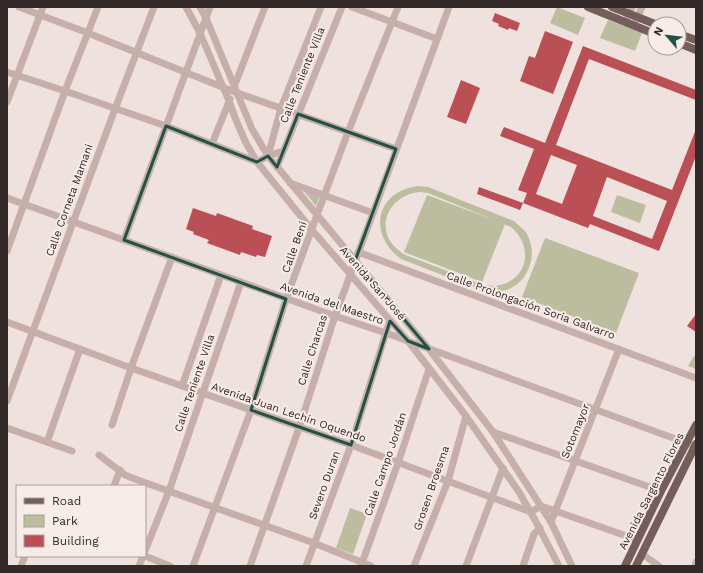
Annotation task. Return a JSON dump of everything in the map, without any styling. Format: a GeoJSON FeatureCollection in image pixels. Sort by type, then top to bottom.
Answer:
{"type":"FeatureCollection","features":[{"type":"Feature","properties":{"kind":"main road"},"geometry":{"type":"LineString","coordinates":[[588,7],[610,10],[647,22]]}},
{"type":"Feature","properties":{"kind":"main road"},"geometry":{"type":"LineString","coordinates":[[632,17],[647,28]]}},
{"type":"Feature","properties":{"kind":"main road","name":"Avenida Sargento Flores"},"geometry":{"type":"LineString","coordinates":[[636,566],[692,444],[695,428]]}},
{"type":"Feature","properties":{"kind":"main road","name":"Avenida Sargento Flores"},"geometry":{"type":"LineString","coordinates":[[625,566],[662,491],[692,444]]}},
{"type":"Feature","properties":{"kind":"street"},"geometry":{"type":"LineString","coordinates":[[19,7],[223,87],[235,90],[396,149]]}},
{"type":"Feature","properties":{"kind":"street"},"geometry":{"type":"LineString","coordinates":[[7,102],[43,7]]}},
{"type":"Feature","properties":{"kind":"street"},"geometry":{"type":"LineString","coordinates":[[7,251],[65,91],[98,7]]}},
{"type":"Feature","properties":{"kind":"street","name":"Calle Corneta Mamani"},"geometry":{"type":"LineString","coordinates":[[7,401],[154,7]]}},
{"type":"Feature","properties":{"kind":"street","name":"Avenida San José"},"geometry":{"type":"LineString","coordinates":[[186,7],[200,33],[241,132],[257,162],[312,230],[408,341],[466,416],[503,468],[531,512],[559,566]]}},
{"type":"Feature","properties":{"kind":"street","name":"Avenida San José"},"geometry":{"type":"LineString","coordinates":[[200,7],[206,18],[252,129],[268,156],[429,349],[493,432],[551,522],[572,566]]}},
{"type":"Feature","properties":{"kind":"street"},"geometry":{"type":"LineString","coordinates":[[124,240],[210,7]]}},
{"type":"Feature","properties":{"kind":"street"},"geometry":{"type":"LineString","coordinates":[[212,144],[229,100],[235,90],[265,7]]}},
{"type":"Feature","properties":{"kind":"street","name":"Calle Teniente Villa"},"geometry":{"type":"LineString","coordinates":[[268,156],[281,108],[321,7]]}},
{"type":"Feature","properties":{"kind":"street","name":"Calle Teniente Villa"},"geometry":{"type":"LineString","coordinates":[[277,166],[342,7]]}},
{"type":"Feature","properties":{"kind":"street"},"geometry":{"type":"LineString","coordinates":[[352,7],[437,38]]}},
{"type":"Feature","properties":{"kind":"street","name":"Calle Beni"},"geometry":{"type":"LineString","coordinates":[[193,566],[250,410],[286,299],[348,132],[398,7]]}},
{"type":"Feature","properties":{"kind":"street","name":"Calle Charcas"},"geometry":{"type":"LineString","coordinates":[[250,566],[299,428],[335,316],[449,7]]}},
{"type":"Feature","properties":{"kind":"street"},"geometry":{"type":"LineString","coordinates":[[632,17],[642,7]]}},
{"type":"Feature","properties":{"kind":"street"},"geometry":{"type":"LineString","coordinates":[[7,72],[166,126],[257,162],[268,156],[283,151]]}},
{"type":"Feature","properties":{"kind":"street"},"geometry":{"type":"LineString","coordinates":[[290,182],[324,196],[373,213]]}},
{"type":"Feature","properties":{"kind":"street","name":"Avenida del Maestro"},"geometry":{"type":"LineString","coordinates":[[7,198],[692,444]]}},
{"type":"Feature","properties":{"kind":"street","name":"Calle Prolongación Soria Galvarro"},"geometry":{"type":"LineString","coordinates":[[358,252],[696,378]]}},
{"type":"Feature","properties":{"kind":"street"},"geometry":{"type":"LineString","coordinates":[[112,425],[131,368],[172,258]]}},
{"type":"Feature","properties":{"kind":"street","name":"Calle Teniente Villa"},"geometry":{"type":"LineString","coordinates":[[182,386],[221,275]]}},
{"type":"Feature","properties":{"kind":"street","name":"Calle Teniente Villa"},"geometry":{"type":"LineString","coordinates":[[146,548],[169,491],[241,282]]}},
{"type":"Feature","properties":{"kind":"street","name":"Severo Duran"},"geometry":{"type":"LineString","coordinates":[[306,566],[351,445],[390,320]]}},
{"type":"Feature","properties":{"kind":"street","name":"Avenida Juan Lechín Oquendo"},"geometry":{"type":"LineString","coordinates":[[7,322],[131,368],[351,445],[531,512]]}},
{"type":"Feature","properties":{"kind":"street"},"geometry":{"type":"LineString","coordinates":[[47,442],[80,349]]}},
{"type":"Feature","properties":{"kind":"street","name":"Sotomayor"},"geometry":{"type":"LineString","coordinates":[[551,522],[619,349]]}},
{"type":"Feature","properties":{"kind":"street","name":"Calle Campo Jordán"},"geometry":{"type":"LineString","coordinates":[[361,564],[398,463],[429,369]]}},
{"type":"Feature","properties":{"kind":"street","name":"Grosen Broesma"},"geometry":{"type":"LineString","coordinates":[[414,566],[448,481],[466,416]]}},
{"type":"Feature","properties":{"kind":"street"},"geometry":{"type":"LineString","coordinates":[[7,428],[72,451]]}},
{"type":"Feature","properties":{"kind":"street"},"geometry":{"type":"LineString","coordinates":[[493,432],[575,462],[662,491]]}},
{"type":"Feature","properties":{"kind":"street"},"geometry":{"type":"LineString","coordinates":[[99,455],[125,475],[314,543],[361,564],[372,566]]}},
{"type":"Feature","properties":{"kind":"street"},"geometry":{"type":"LineString","coordinates":[[466,566],[503,468]]}},
{"type":"Feature","properties":{"kind":"street"},"geometry":{"type":"LineString","coordinates":[[114,485],[120,470]]}},
{"type":"Feature","properties":{"kind":"street"},"geometry":{"type":"LineString","coordinates":[[531,512],[541,506],[638,540]]}},
{"type":"Feature","properties":{"kind":"street"},"geometry":{"type":"LineString","coordinates":[[523,566],[534,534],[540,528]]}},
{"type":"Feature","properties":{"kind":"street"},"geometry":{"type":"LineString","coordinates":[[642,554],[659,566]]}},
{"type":"Feature","properties":{"kind":"street"},"geometry":{"type":"LineString","coordinates":[[139,566],[144,557]]}},
{"type":"Feature","properties":{"kind":"street"},"geometry":{"type":"LineString","coordinates":[[146,557],[170,566]]}},
{"type":"Feature","properties":{"kind":"street"},"geometry":{"type":"LineString","coordinates":[[695,566],[696,562]]}},
{"type":"Feature","properties":{"kind":"highlighted area"},"geometry":{"type":"Polygon","coordinates":[[[298,114],[396,149],[355,261],[429,349],[408,341],[390,321],[351,445],[251,410],[286,299],[124,240],[166,126],[257,162],[268,156],[277,167],[298,114]]]}},
{"type":"Feature","properties":{"kind":"green space"},"geometry":{"type":"Polygon","coordinates":[[[557,7],[585,18],[578,35],[550,23],[557,7]]]}},
{"type":"Feature","properties":{"kind":"green space"},"geometry":{"type":"Polygon","coordinates":[[[608,20],[642,33],[635,51],[600,38],[608,20]]]}},
{"type":"Feature","properties":{"kind":"green space"},"geometry":{"type":"Polygon","coordinates":[[[418,186],[428,187],[514,221],[524,230],[529,238],[532,248],[530,266],[525,275],[511,288],[499,292],[492,292],[481,290],[401,259],[390,249],[383,238],[380,226],[381,215],[385,205],[393,196],[404,190],[418,186]],[[419,192],[411,194],[397,201],[392,207],[386,221],[386,229],[389,240],[396,248],[403,254],[484,285],[497,286],[508,282],[516,276],[522,268],[525,258],[524,248],[520,237],[511,227],[428,193],[419,192]]]}},
{"type":"Feature","properties":{"kind":"green space"},"geometry":{"type":"Polygon","coordinates":[[[303,190],[319,197],[316,206],[303,190]]]}},
{"type":"Feature","properties":{"kind":"green space"},"geometry":{"type":"Polygon","coordinates":[[[427,195],[505,224],[482,282],[404,252],[427,195]]]}},
{"type":"Feature","properties":{"kind":"green space"},"geometry":{"type":"Polygon","coordinates":[[[617,195],[646,205],[640,223],[611,212],[617,195]]]}},
{"type":"Feature","properties":{"kind":"green space"},"geometry":{"type":"Polygon","coordinates":[[[545,238],[639,273],[616,333],[522,297],[545,238]]]}},
{"type":"Feature","properties":{"kind":"green space"},"geometry":{"type":"Polygon","coordinates":[[[694,356],[696,356],[696,369],[688,366],[694,356]]]}},
{"type":"Feature","properties":{"kind":"green space"},"geometry":{"type":"Polygon","coordinates":[[[350,508],[367,514],[353,554],[336,548],[350,508]]]}},
{"type":"Feature","properties":{"kind":"building"},"geometry":{"type":"Polygon","coordinates":[[[495,13],[520,23],[517,31],[509,28],[508,30],[498,26],[499,24],[492,21],[495,13]]]}},
{"type":"Feature","properties":{"kind":"building"},"geometry":{"type":"Polygon","coordinates":[[[545,31],[573,42],[553,94],[520,81],[529,56],[535,58],[545,31]]]}},
{"type":"Feature","properties":{"kind":"building"},"geometry":{"type":"Polygon","coordinates":[[[583,46],[696,90],[696,100],[589,59],[556,145],[672,190],[696,129],[696,156],[659,251],[590,224],[588,228],[523,203],[527,193],[518,190],[534,149],[500,136],[504,127],[545,143],[583,46]],[[551,155],[536,194],[562,204],[577,165],[551,155]],[[607,177],[593,216],[652,239],[667,201],[607,177]]]}},
{"type":"Feature","properties":{"kind":"building"},"geometry":{"type":"Polygon","coordinates":[[[461,80],[480,88],[466,124],[447,117],[461,80]]]}},
{"type":"Feature","properties":{"kind":"building"},"geometry":{"type":"Polygon","coordinates":[[[479,187],[523,203],[520,210],[477,194],[479,187]]]}},
{"type":"Feature","properties":{"kind":"building"},"geometry":{"type":"Polygon","coordinates":[[[193,208],[216,216],[217,213],[253,226],[252,229],[272,236],[265,257],[257,255],[256,257],[241,252],[240,255],[207,243],[209,240],[193,234],[194,232],[186,229],[193,208]]]}},
{"type":"Feature","properties":{"kind":"building"},"geometry":{"type":"Polygon","coordinates":[[[696,314],[696,332],[687,326],[696,314]]]}}]}
